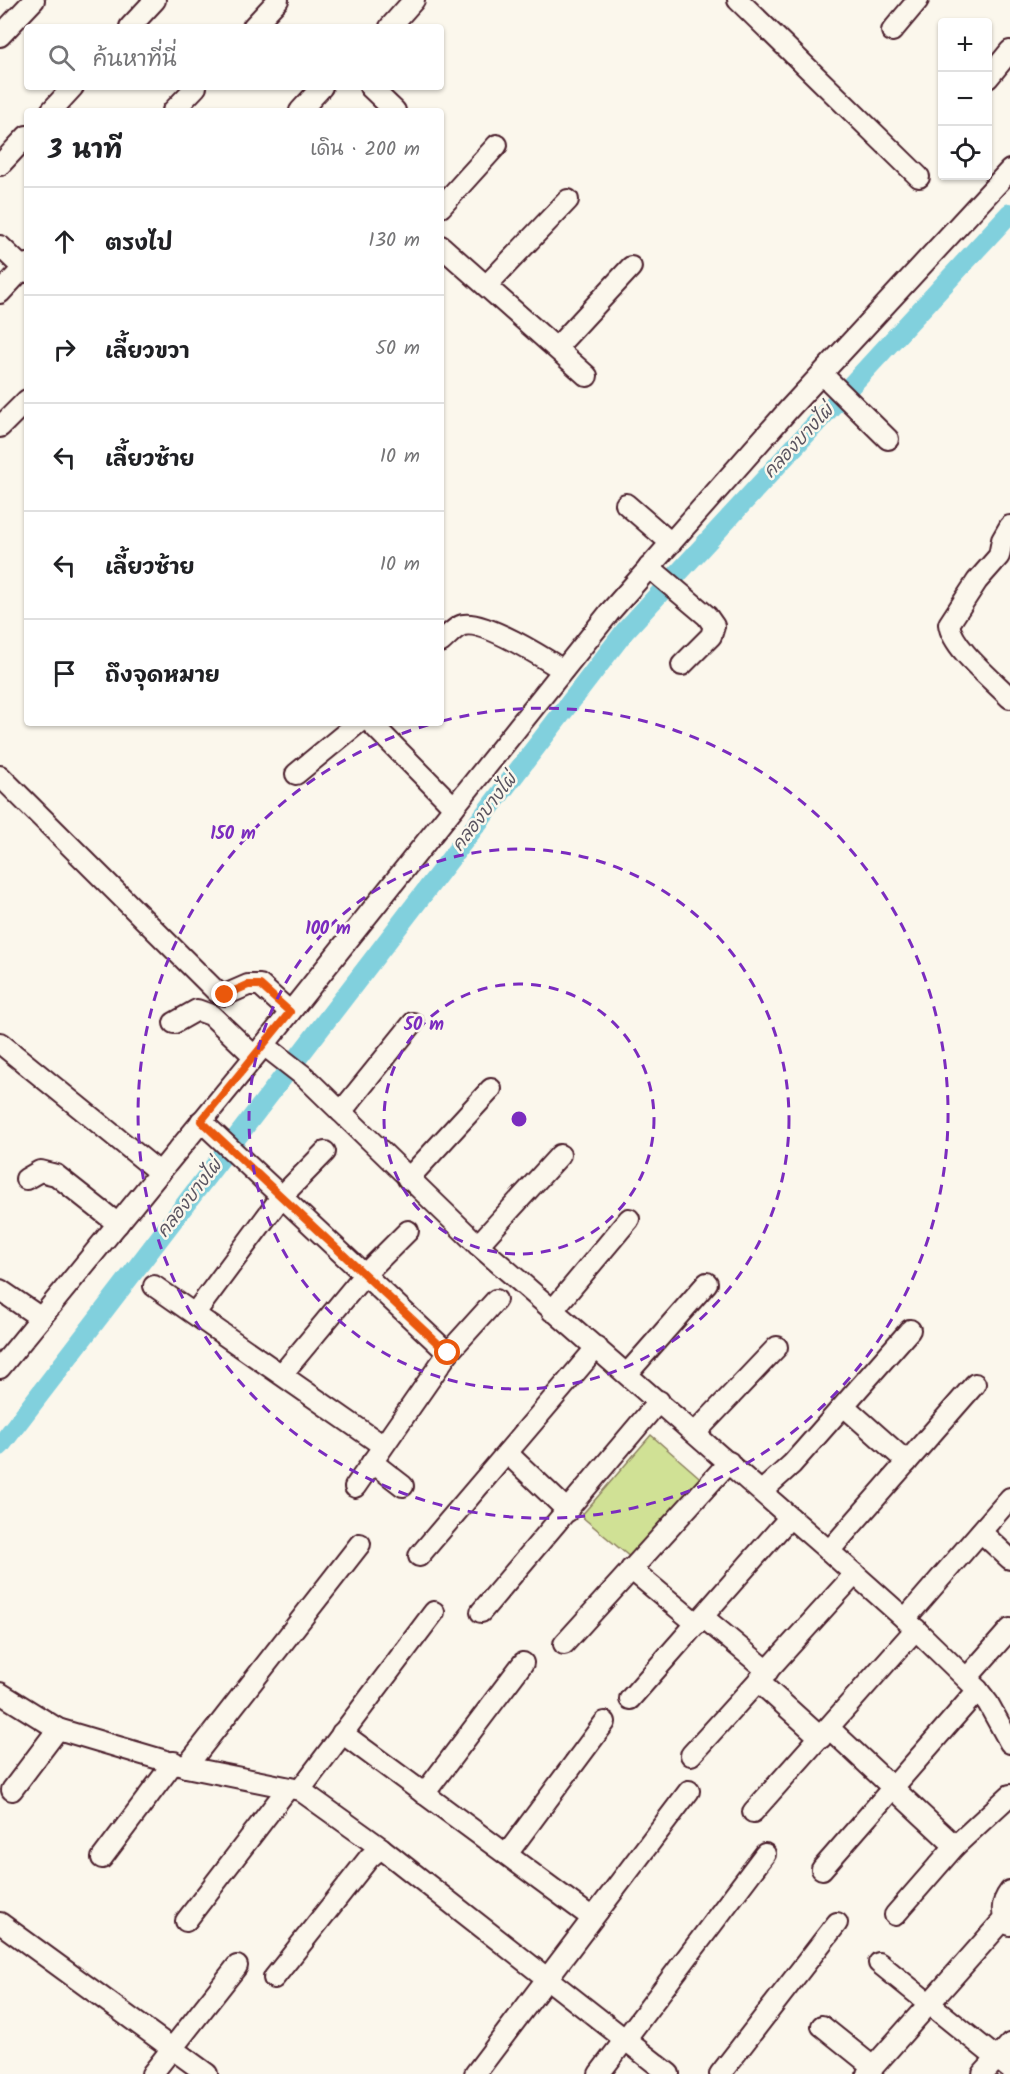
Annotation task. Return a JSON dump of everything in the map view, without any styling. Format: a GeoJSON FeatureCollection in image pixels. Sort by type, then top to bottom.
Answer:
{"type":"FeatureCollection","features":[{"type":"Feature","properties":{"kind":"street"},"geometry":{"type":"LineString","coordinates":[[0,36],[33,0]]}},
{"type":"Feature","properties":{"kind":"street"},"geometry":{"type":"LineString","coordinates":[[133,24],[155,0]]}},
{"type":"Feature","properties":{"kind":"street"},"geometry":{"type":"LineString","coordinates":[[256,24],[278,0]]}},
{"type":"Feature","properties":{"kind":"street"},"geometry":{"type":"LineString","coordinates":[[393,24],[414,0]]}},
{"type":"Feature","properties":{"kind":"street"},"geometry":{"type":"LineString","coordinates":[[738,0],[919,177]]}},
{"type":"Feature","properties":{"kind":"street"},"geometry":{"type":"LineString","coordinates":[[892,31],[918,0]]}},
{"type":"Feature","properties":{"kind":"street"},"geometry":{"type":"LineString","coordinates":[[992,72],[1010,51]]}},
{"type":"Feature","properties":{"kind":"street"},"geometry":{"type":"LineString","coordinates":[[54,108],[70,90]]}},
{"type":"Feature","properties":{"kind":"street"},"geometry":{"type":"LineString","coordinates":[[176,108],[193,90]]}},
{"type":"Feature","properties":{"kind":"street"},"geometry":{"type":"LineString","coordinates":[[303,108],[319,90]]}},
{"type":"Feature","properties":{"kind":"street"},"geometry":{"type":"LineString","coordinates":[[373,90],[392,108]]}},
{"type":"Feature","properties":{"kind":"street"},"geometry":{"type":"LineString","coordinates":[[0,165],[24,139]]}},
{"type":"Feature","properties":{"kind":"street"},"geometry":{"type":"LineString","coordinates":[[444,204],[497,145]]}},
{"type":"Feature","properties":{"kind":"street"},"geometry":{"type":"LineString","coordinates":[[0,1368],[201,1121],[264,1051],[290,1012],[563,670],[655,572],[671,543],[828,379],[1010,170]]}},
{"type":"Feature","properties":{"kind":"street"},"geometry":{"type":"LineString","coordinates":[[487,285],[568,200]]}},
{"type":"Feature","properties":{"kind":"street"},"geometry":{"type":"LineString","coordinates":[[0,246],[24,266]]}},
{"type":"Feature","properties":{"kind":"street"},"geometry":{"type":"LineString","coordinates":[[444,249],[587,376]]}},
{"type":"Feature","properties":{"kind":"street"},"geometry":{"type":"LineString","coordinates":[[557,347],[631,267]]}},
{"type":"Feature","properties":{"kind":"street"},"geometry":{"type":"LineString","coordinates":[[0,293],[24,270]]}},
{"type":"Feature","properties":{"kind":"street"},"geometry":{"type":"LineString","coordinates":[[828,379],[888,439]]}},
{"type":"Feature","properties":{"kind":"street"},"geometry":{"type":"LineString","coordinates":[[0,427],[24,403]]}},
{"type":"Feature","properties":{"kind":"street"},"geometry":{"type":"LineString","coordinates":[[626,504],[671,543]]}},
{"type":"Feature","properties":{"kind":"street"},"geometry":{"type":"LineString","coordinates":[[1010,526],[1002,540],[999,556],[977,581],[949,624],[950,633],[960,646],[1010,698]]}},
{"type":"Feature","properties":{"kind":"street"},"geometry":{"type":"LineString","coordinates":[[655,572],[707,616],[714,626],[711,636],[682,665]]}},
{"type":"Feature","properties":{"kind":"street"},"geometry":{"type":"LineString","coordinates":[[444,640],[461,626],[477,625],[528,648],[563,670]]}},
{"type":"Feature","properties":{"kind":"street"},"geometry":{"type":"LineString","coordinates":[[296,774],[354,726]]}},
{"type":"Feature","properties":{"kind":"street"},"geometry":{"type":"LineString","coordinates":[[374,726],[454,807]]}},
{"type":"Feature","properties":{"kind":"street"},"geometry":{"type":"LineString","coordinates":[[0,776],[217,992],[225,995],[248,985],[260,985],[290,1012]]}},
{"type":"Feature","properties":{"kind":"street"},"geometry":{"type":"LineString","coordinates":[[174,1023],[197,1010],[211,1015],[300,1073],[478,1245],[729,1462],[910,1624],[972,1684],[988,1703],[1010,1743]]}},
{"type":"Feature","properties":{"kind":"street"},"geometry":{"type":"LineString","coordinates":[[341,1112],[413,1023]]}},
{"type":"Feature","properties":{"kind":"street"},"geometry":{"type":"LineString","coordinates":[[0,1043],[160,1173]]}},
{"type":"Feature","properties":{"kind":"street"},"geometry":{"type":"LineString","coordinates":[[408,1179],[491,1089]]}},
{"type":"Feature","properties":{"kind":"street"},"geometry":{"type":"LineString","coordinates":[[201,1121],[448,1353]]}},
{"type":"Feature","properties":{"kind":"street"},"geometry":{"type":"LineString","coordinates":[[195,1313],[282,1196],[325,1152]]}},
{"type":"Feature","properties":{"kind":"street"},"geometry":{"type":"LineString","coordinates":[[478,1245],[561,1155]]}},
{"type":"Feature","properties":{"kind":"street"},"geometry":{"type":"LineString","coordinates":[[26,1179],[40,1171],[56,1174],[118,1224]]}},
{"type":"Feature","properties":{"kind":"street"},"geometry":{"type":"LineString","coordinates":[[552,1311],[630,1220]]}},
{"type":"Feature","properties":{"kind":"street"},"geometry":{"type":"LineString","coordinates":[[282,1374],[365,1274],[408,1231]]}},
{"type":"Feature","properties":{"kind":"street"},"geometry":{"type":"LineString","coordinates":[[627,1374],[707,1283]]}},
{"type":"Feature","properties":{"kind":"street"},"geometry":{"type":"LineString","coordinates":[[154,1286],[382,1445]]}},
{"type":"Feature","properties":{"kind":"street"},"geometry":{"type":"LineString","coordinates":[[0,1290],[41,1318]]}},
{"type":"Feature","properties":{"kind":"street"},"geometry":{"type":"LineString","coordinates":[[355,1487],[448,1353],[496,1300]]}},
{"type":"Feature","properties":{"kind":"street"},"geometry":{"type":"LineString","coordinates":[[762,1491],[792,1464],[910,1330]]}},
{"type":"Feature","properties":{"kind":"street"},"geometry":{"type":"LineString","coordinates":[[419,1556],[597,1347]]}},
{"type":"Feature","properties":{"kind":"street"},"geometry":{"type":"LineString","coordinates":[[695,1433],[777,1347]]}},
{"type":"Feature","properties":{"kind":"street"},"geometry":{"type":"LineString","coordinates":[[829,1551],[975,1384]]}},
{"type":"Feature","properties":{"kind":"street"},"geometry":{"type":"LineString","coordinates":[[481,1612],[659,1401]]}},
{"type":"Feature","properties":{"kind":"street"},"geometry":{"type":"LineString","coordinates":[[844,1406],[907,1462]]}},
{"type":"Feature","properties":{"kind":"street"},"geometry":{"type":"LineString","coordinates":[[507,1453],[568,1511]]}},
{"type":"Feature","properties":{"kind":"street"},"geometry":{"type":"LineString","coordinates":[[372,1462],[403,1486]]}},
{"type":"Feature","properties":{"kind":"street"},"geometry":{"type":"LineString","coordinates":[[564,1644],[729,1462]]}},
{"type":"Feature","properties":{"kind":"street"},"geometry":{"type":"LineString","coordinates":[[753,1812],[825,1733],[1010,1498]]}},
{"type":"Feature","properties":{"kind":"street"},"geometry":{"type":"LineString","coordinates":[[630,1699],[790,1517]]}},
{"type":"Feature","properties":{"kind":"street"},"geometry":{"type":"LineString","coordinates":[[981,1532],[1010,1559]]}},
{"type":"Feature","properties":{"kind":"street"},"geometry":{"type":"LineString","coordinates":[[102,1858],[360,1544]]}},
{"type":"Feature","properties":{"kind":"street"},"geometry":{"type":"LineString","coordinates":[[631,1569],[700,1621],[825,1733],[893,1785],[900,1796],[955,1846]]}},
{"type":"Feature","properties":{"kind":"street"},"geometry":{"type":"LineString","coordinates":[[691,1755],[855,1574]]}},
{"type":"Feature","properties":{"kind":"street"},"geometry":{"type":"LineString","coordinates":[[186,1922],[342,1733],[434,1612]]}},
{"type":"Feature","properties":{"kind":"street"},"geometry":{"type":"LineString","coordinates":[[822,1869],[893,1785],[972,1684],[1010,1629]]}},
{"type":"Feature","properties":{"kind":"street"},"geometry":{"type":"LineString","coordinates":[[424,1794],[523,1663]]}},
{"type":"Feature","properties":{"kind":"street"},"geometry":{"type":"LineString","coordinates":[[0,1693],[58,1729],[180,1764],[294,1789],[381,1848],[669,2074]]}},
{"type":"Feature","properties":{"kind":"street"},"geometry":{"type":"LineString","coordinates":[[507,1854],[605,1722]]}},
{"type":"Feature","properties":{"kind":"street"},"geometry":{"type":"LineString","coordinates":[[12,1790],[58,1729]]}},
{"type":"Feature","properties":{"kind":"street"},"geometry":{"type":"LineString","coordinates":[[342,1733],[591,1917]]}},
{"type":"Feature","properties":{"kind":"street"},"geometry":{"type":"LineString","coordinates":[[475,2074],[591,1917],[689,1791]]}},
{"type":"Feature","properties":{"kind":"street"},"geometry":{"type":"LineString","coordinates":[[895,1916],[955,1846],[1010,1795]]}},
{"type":"Feature","properties":{"kind":"street"},"geometry":{"type":"LineString","coordinates":[[274,1978],[369,1858],[381,1848]]}},
{"type":"Feature","properties":{"kind":"street"},"geometry":{"type":"LineString","coordinates":[[599,2074],[765,1854]]}},
{"type":"Feature","properties":{"kind":"street"},"geometry":{"type":"LineString","coordinates":[[822,2026],[870,2071],[928,2003],[1007,1922],[1004,1900],[1010,1891]]}},
{"type":"Feature","properties":{"kind":"street"},"geometry":{"type":"LineString","coordinates":[[0,1923],[171,2050],[207,2074]]}},
{"type":"Feature","properties":{"kind":"street"},"geometry":{"type":"LineString","coordinates":[[720,2074],[837,1923]]}},
{"type":"Feature","properties":{"kind":"street"},"geometry":{"type":"LineString","coordinates":[[879,1963],[928,2003],[1006,2057],[983,2074]]}},
{"type":"Feature","properties":{"kind":"street"},"geometry":{"type":"LineString","coordinates":[[152,2074],[237,1966]]}},
{"type":"Feature","properties":{"kind":"green space"},"geometry":{"type":"Polygon","coordinates":[[[651,1435],[706,1483],[637,1563],[581,1516],[651,1435]]]}},
{"type":"Feature","properties":{"kind":"waterway","name":"คลองบางไผ่"},"geometry":{"type":"LineString","coordinates":[[0,1446],[625,631],[1010,213]]}},
{"type":"Feature","properties":{"kind":"route"},"geometry":{"type":"LineString","coordinates":[[225,995],[248,985],[260,985],[290,1012],[201,1121],[448,1353]]}}]}
